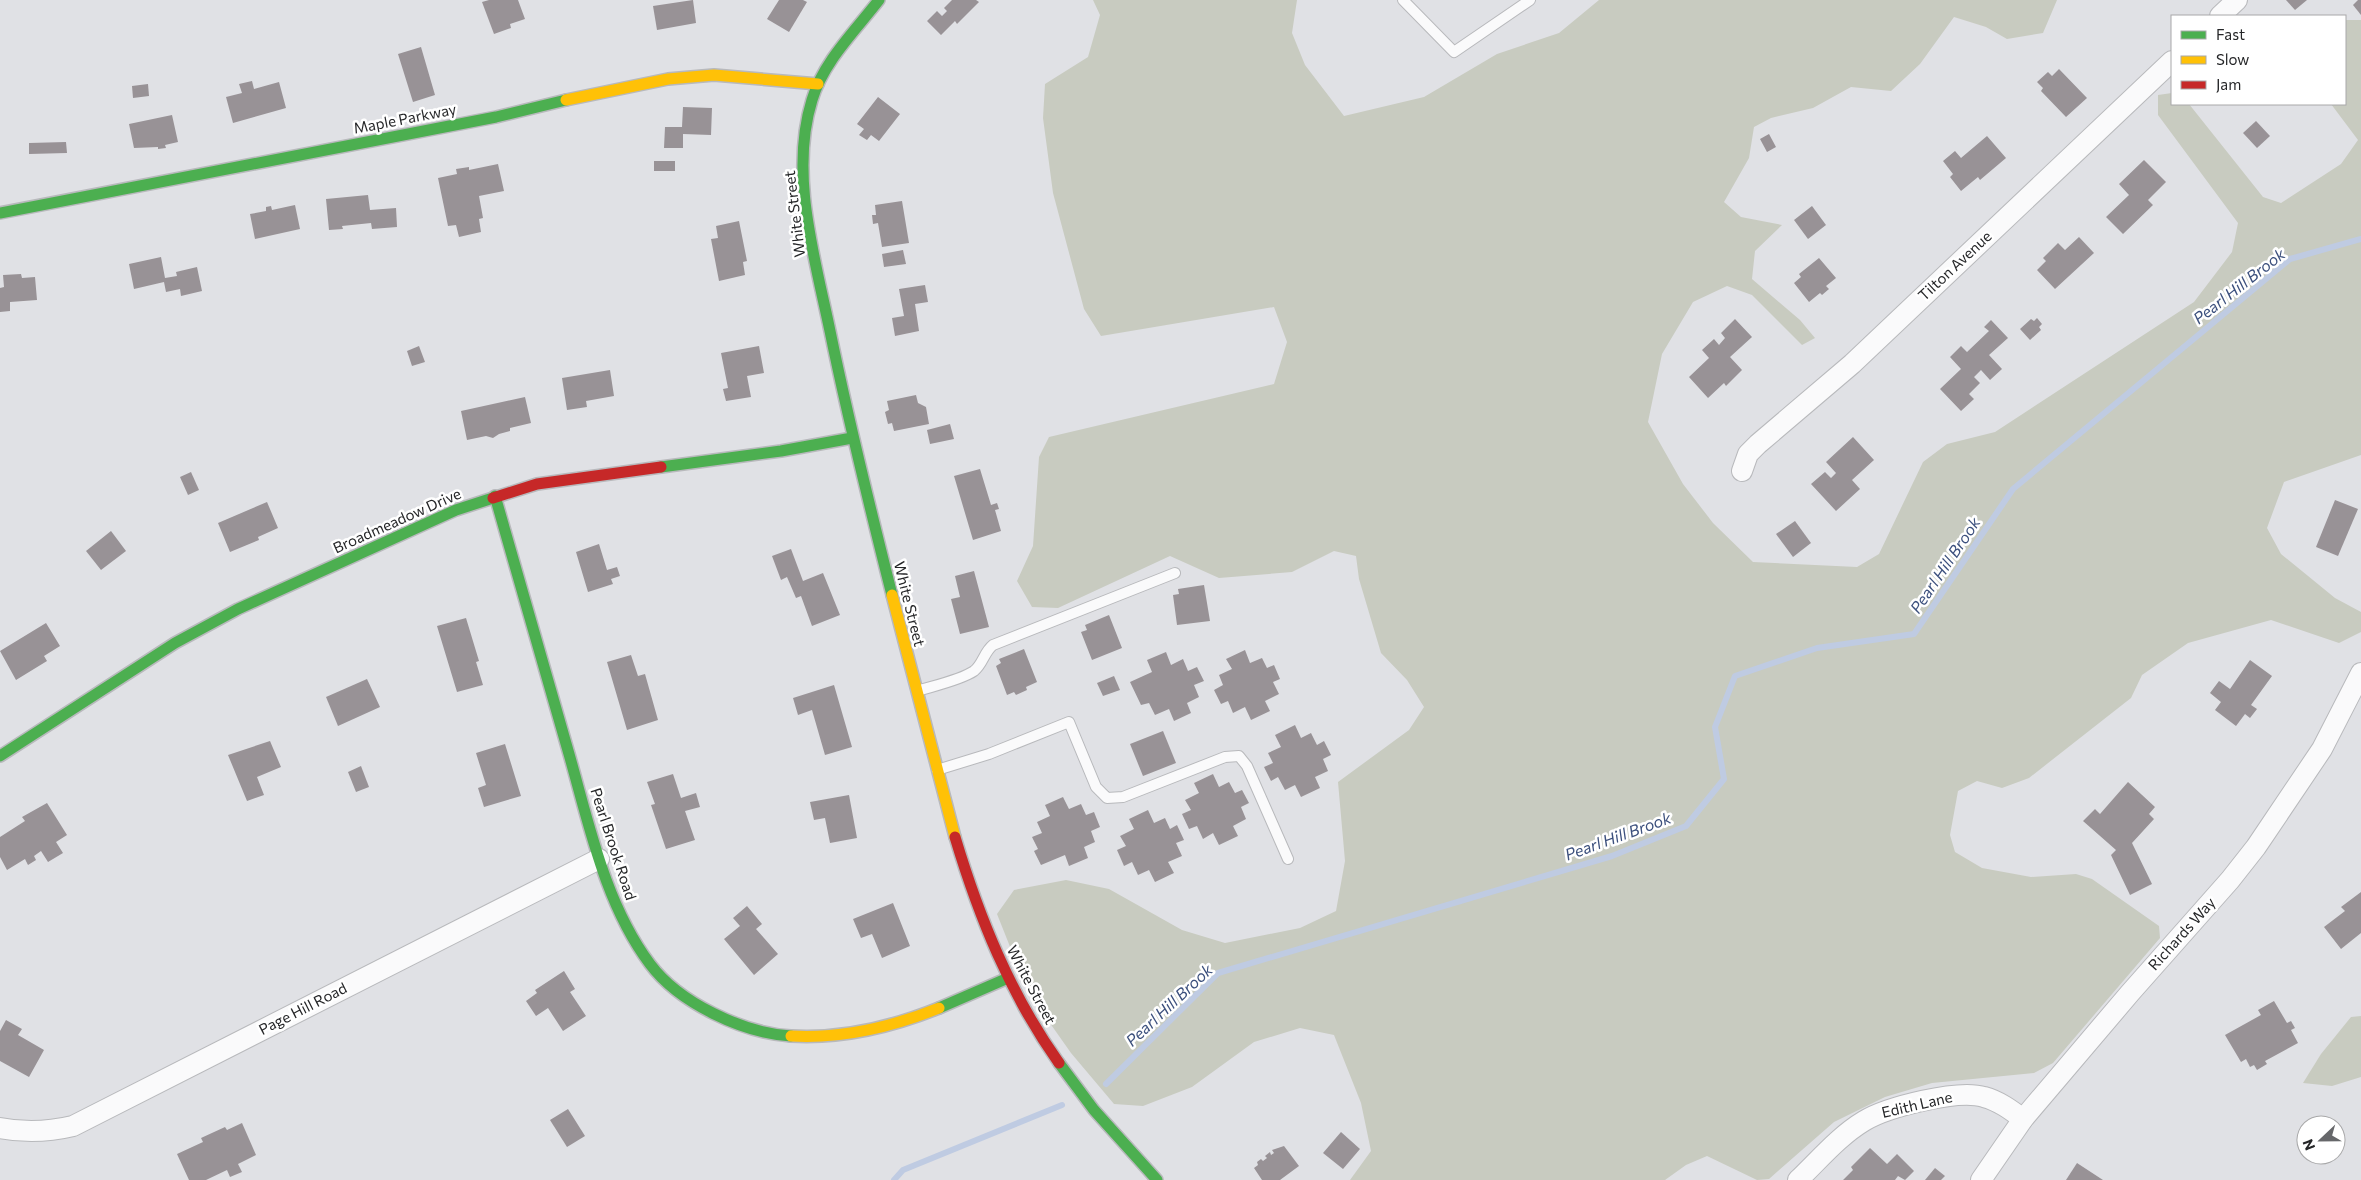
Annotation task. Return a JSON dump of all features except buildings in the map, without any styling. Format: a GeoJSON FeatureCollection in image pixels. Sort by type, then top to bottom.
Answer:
{"type":"FeatureCollection","features":[{"type":"Feature","properties":{"kind":"street","name":"White Street"},"geometry":{"type":"LineString","coordinates":[[879,0],[818,84],[808,110],[804,142],[804,174],[812,241],[852,438],[962,866],[986,928],[1008,978],[1036,1028],[1068,1075],[1103,1119],[1157,1180]]}},
{"type":"Feature","properties":{"kind":"street"},"geometry":{"type":"LineString","coordinates":[[2221,15],[2237,0]]}},
{"type":"Feature","properties":{"kind":"street","name":"Tilton Avenue"},"geometry":{"type":"LineString","coordinates":[[1742,471],[1748,454],[1758,444],[1852,364],[2171,62]]}},
{"type":"Feature","properties":{"kind":"street","name":"Maple Parkway"},"geometry":{"type":"LineString","coordinates":[[0,213],[496,117],[617,88],[668,79],[714,76],[818,84]]}},
{"type":"Feature","properties":{"kind":"street","name":"Broadmeadow Drive"},"geometry":{"type":"LineString","coordinates":[[0,756],[175,643],[238,609],[438,517],[495,496],[537,484],[781,451],[852,438]]}},
{"type":"Feature","properties":{"kind":"street","name":"Pearl Brook Road"},"geometry":{"type":"LineString","coordinates":[[495,496],[599,858],[634,938],[652,965],[678,991],[737,1026],[779,1037],[820,1038],[862,1032],[903,1021],[954,1003],[1008,978]]}},
{"type":"Feature","properties":{"kind":"street","name":"Richards Way"},"geometry":{"type":"LineString","coordinates":[[1981,1180],[2023,1119],[2130,992],[2230,880],[2256,847],[2322,748],[2361,673]]}},
{"type":"Feature","properties":{"kind":"street","name":"Page Hill Road"},"geometry":{"type":"LineString","coordinates":[[0,1128],[17,1132],[38,1132],[73,1126],[599,858]]}},
{"type":"Feature","properties":{"kind":"street","name":"Edith Lane"},"geometry":{"type":"LineString","coordinates":[[1798,1180],[1848,1133],[1864,1121],[1877,1114],[1910,1104],[1976,1095],[2007,1107],[2023,1119]]}},
{"type":"Feature","properties":{"kind":"lane"},"geometry":{"type":"LineString","coordinates":[[1403,0],[1454,52],[1530,0]]}},
{"type":"Feature","properties":{"kind":"lane"},"geometry":{"type":"LineString","coordinates":[[916,691],[968,674],[981,664],[988,649],[993,645],[1175,573]]}},
{"type":"Feature","properties":{"kind":"lane"},"geometry":{"type":"LineString","coordinates":[[936,770],[989,754],[1069,722],[1096,787],[1107,798],[1123,797],[1225,757],[1239,756],[1248,766],[1288,859]]}},
{"type":"Feature","properties":{"kind":"shaded area"},"geometry":{"type":"Polygon","coordinates":[[[1093,0],[1297,0],[1292,33],[1305,65],[1344,116],[1424,97],[1497,54],[1559,33],[1599,0],[2057,0],[2043,33],[2007,39],[1986,27],[1954,17],[1920,64],[1891,91],[1851,87],[1813,108],[1771,118],[1754,127],[1749,158],[1724,202],[1741,217],[1782,225],[1755,251],[1752,279],[1800,320],[1815,338],[1802,345],[1752,295],[1727,286],[1693,302],[1662,354],[1648,422],[1683,484],[1713,523],[1753,562],[1857,567],[1879,554],[1923,462],[1947,444],[1995,432],[2194,302],[2232,252],[2238,223],[2158,115],[2158,95],[2171,93],[2171,105],[2190,105],[2263,197],[2281,203],[2341,164],[2358,140],[2332,105],[2346,105],[2346,20],[2361,20],[2361,455],[2284,482],[2267,528],[2281,554],[2335,598],[2361,612],[2361,632],[2339,643],[2271,620],[2188,643],[2142,675],[2131,698],[2029,778],[2002,788],[1977,781],[1958,791],[1950,835],[1955,852],[1982,868],[2031,877],[2076,874],[2092,879],[2159,926],[2160,938],[2053,1063],[2034,1073],[1932,1083],[1885,1097],[1834,1122],[1769,1179],[1757,1180],[1707,1156],[1686,1165],[1665,1180],[1350,1180],[1371,1151],[1361,1103],[1334,1035],[1300,1028],[1254,1042],[1192,1087],[1143,1106],[1114,1104],[1071,1053],[1028,992],[997,914],[1014,890],[1066,880],[1109,889],[1182,930],[1225,943],[1300,928],[1336,911],[1345,861],[1338,782],[1409,730],[1424,707],[1407,680],[1381,653],[1359,579],[1356,556],[1334,551],[1292,572],[1219,578],[1170,556],[1058,608],[1032,607],[1017,581],[1033,546],[1039,457],[1049,437],[1274,384],[1287,342],[1274,307],[1101,336],[1084,309],[1053,193],[1043,118],[1045,84],[1088,57],[1100,15],[1093,0]]]}},
{"type":"Feature","properties":{"kind":"shaded area"},"geometry":{"type":"Polygon","coordinates":[[[2361,1016],[2361,1077],[2332,1086],[2303,1083],[2321,1054],[2351,1017],[2361,1016]]]}},
{"type":"Feature","properties":{"kind":"waterway","name":"Pearl Hill Brook"},"geometry":{"type":"LineString","coordinates":[[1106,1084],[1218,973],[1612,856],[1686,826],[1724,779],[1715,727],[1735,676],[1817,648],[1914,634],[2013,489],[2290,259],[2361,239]]}},
{"type":"Feature","properties":{"kind":"waterway","name":"Pearl Hill Brook"},"geometry":{"type":"LineString","coordinates":[[894,1180],[903,1170],[1062,1105]]}},
{"type":"Feature","properties":{"kind":"traffic: fast"},"geometry":{"type":"LineString","coordinates":[[879,0],[841,47],[817,86],[806,128],[803,157],[807,216],[812,245],[837,364],[892,595]]}},
{"type":"Feature","properties":{"kind":"traffic: fast"},"geometry":{"type":"LineString","coordinates":[[0,213],[496,117],[566,100]]}},
{"type":"Feature","properties":{"kind":"traffic: fast"},"geometry":{"type":"LineString","coordinates":[[661,467],[781,451],[852,438]]}},
{"type":"Feature","properties":{"kind":"traffic: fast"},"geometry":{"type":"LineString","coordinates":[[495,496],[600,863],[621,916],[634,941],[662,978],[713,1014],[753,1029],[791,1036]]}},
{"type":"Feature","properties":{"kind":"traffic: fast"},"geometry":{"type":"LineString","coordinates":[[0,756],[175,643],[238,609],[456,510],[493,498]]}},
{"type":"Feature","properties":{"kind":"traffic: fast"},"geometry":{"type":"LineString","coordinates":[[939,1008],[1008,978]]}},
{"type":"Feature","properties":{"kind":"traffic: fast"},"geometry":{"type":"LineString","coordinates":[[1059,1063],[1094,1110],[1157,1180]]}},
{"type":"Feature","properties":{"kind":"traffic: slow"},"geometry":{"type":"LineString","coordinates":[[566,100],[668,79],[714,75],[818,84]]}},
{"type":"Feature","properties":{"kind":"traffic: slow"},"geometry":{"type":"LineString","coordinates":[[892,595],[955,837]]}},
{"type":"Feature","properties":{"kind":"traffic: slow"},"geometry":{"type":"LineString","coordinates":[[791,1036],[829,1036],[866,1030],[903,1021],[939,1008]]}},
{"type":"Feature","properties":{"kind":"traffic: jam"},"geometry":{"type":"LineString","coordinates":[[493,498],[537,484],[661,467]]}},
{"type":"Feature","properties":{"kind":"traffic: jam"},"geometry":{"type":"LineString","coordinates":[[955,837],[974,896],[998,954],[1025,1010],[1059,1063]]}}]}
